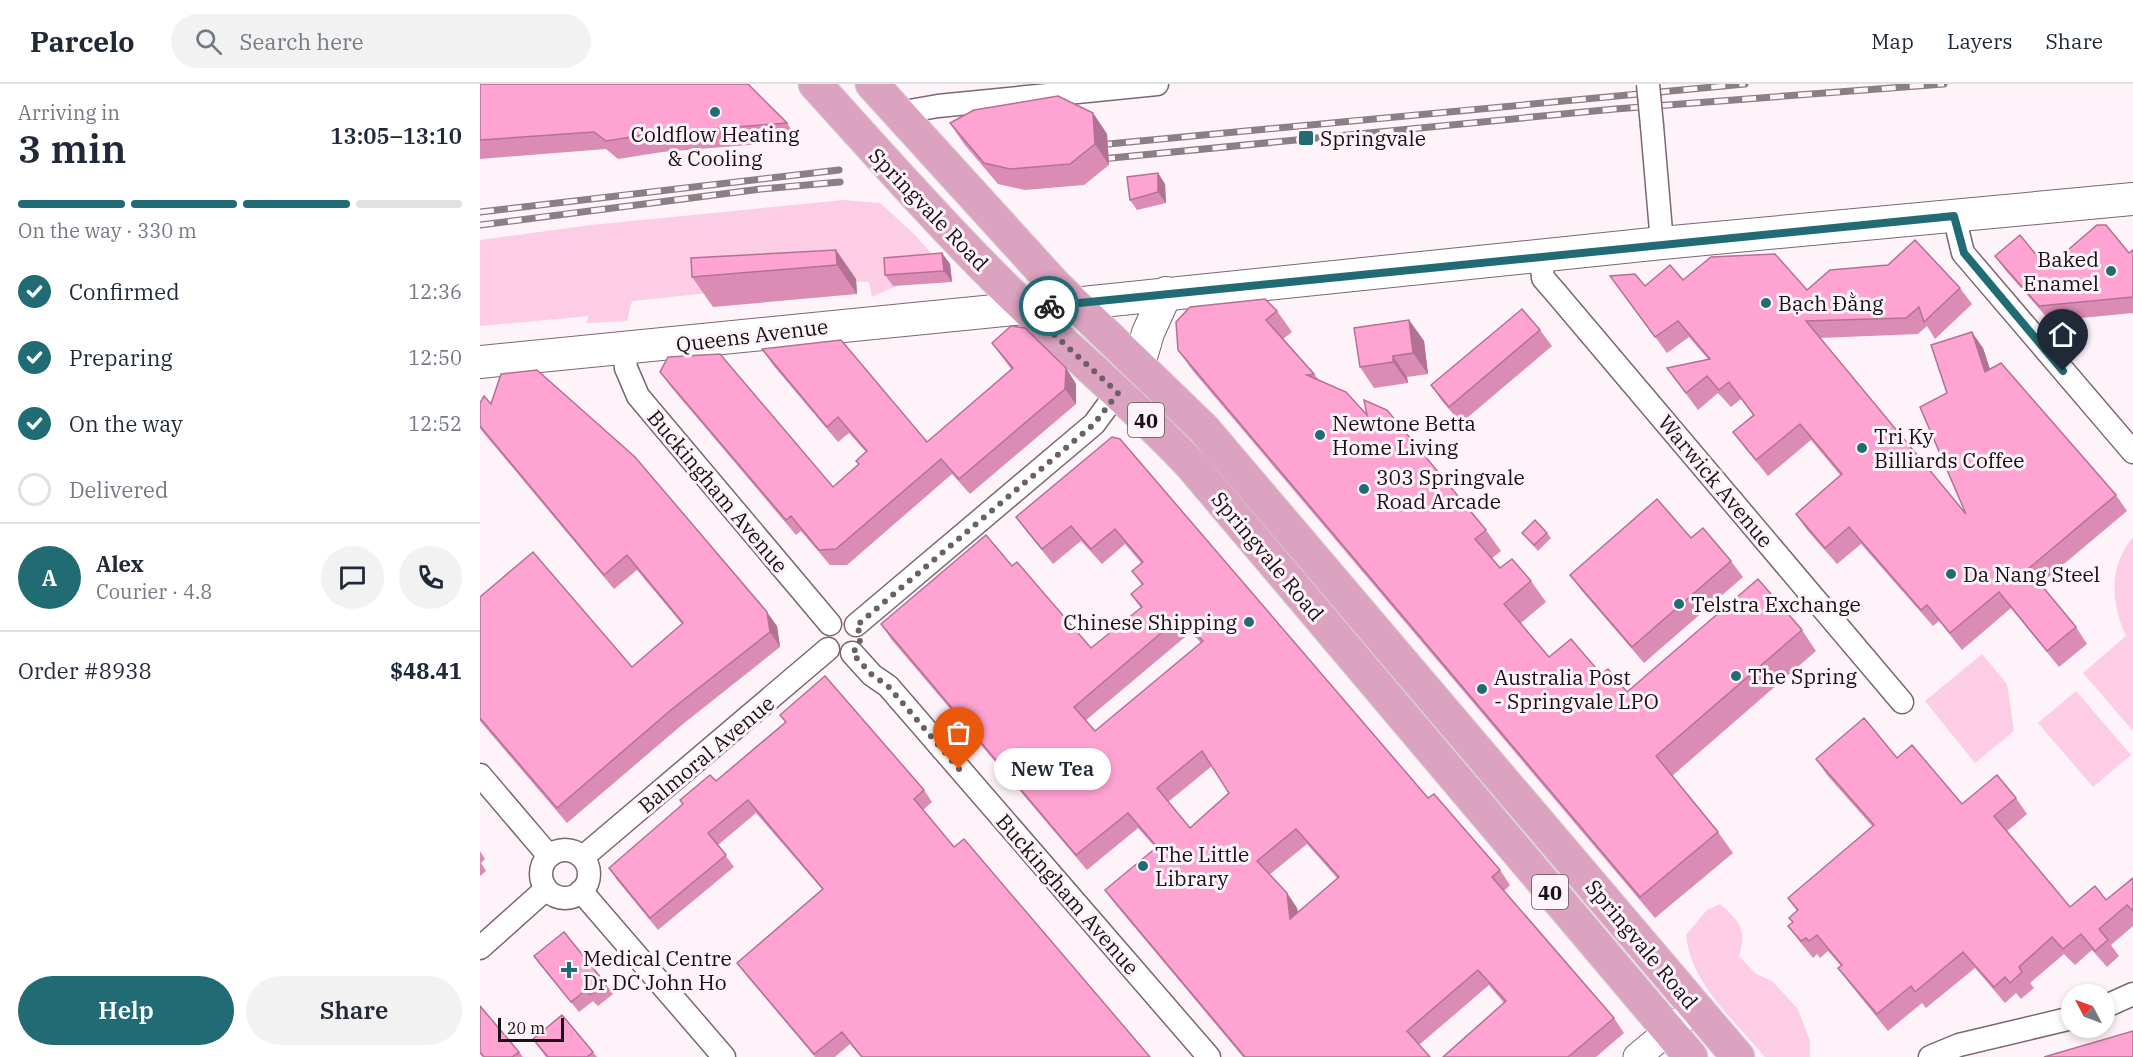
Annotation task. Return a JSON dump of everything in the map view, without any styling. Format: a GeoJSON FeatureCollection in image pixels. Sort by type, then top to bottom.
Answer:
{"type":"FeatureCollection","features":[{"type":"Feature","properties":{"kind":"highway","name":"Springvale Road"},"geometry":{"type":"LineString","coordinates":[[815,84],[906,186],[1025,308],[1118,393],[1197,472],[1691,1057]]}},
{"type":"Feature","properties":{"kind":"highway","name":"Springvale Road"},"geometry":{"type":"LineString","coordinates":[[872,84],[1073,304],[1139,364],[1204,429],[1738,1057]]}},
{"type":"Feature","properties":{"kind":"highway"},"geometry":{"type":"LineString","coordinates":[[1025,308],[1073,304]]}},
{"type":"Feature","properties":{"kind":"main road"},"geometry":{"type":"LineString","coordinates":[[1073,304],[1662,243],[2133,199]]}},
{"type":"Feature","properties":{"kind":"main road"},"geometry":{"type":"LineString","coordinates":[[1139,364],[1148,333],[1166,293]]}},
{"type":"Feature","properties":{"kind":"main road","name":"Queens Avenue"},"geometry":{"type":"LineString","coordinates":[[480,362],[624,350],[865,322],[1025,308]]}},
{"type":"Feature","properties":{"kind":"street"},"geometry":{"type":"LineString","coordinates":[[898,113],[938,106],[1157,84]]}},
{"type":"Feature","properties":{"kind":"street"},"geometry":{"type":"LineString","coordinates":[[1648,84],[1662,243]]}},
{"type":"Feature","properties":{"kind":"street"},"geometry":{"type":"LineString","coordinates":[[1954,216],[1964,253],[2133,452]]}},
{"type":"Feature","properties":{"kind":"street","name":"Warwick Avenue"},"geometry":{"type":"LineString","coordinates":[[1541,257],[1543,278],[1902,702]]}},
{"type":"Feature","properties":{"kind":"street","name":"Buckingham Avenue"},"geometry":{"type":"LineString","coordinates":[[624,350],[626,368],[638,396],[830,624]]}},
{"type":"Feature","properties":{"kind":"street"},"geometry":{"type":"LineString","coordinates":[[856,626],[1094,424],[1118,393]]}},
{"type":"Feature","properties":{"kind":"street"},"geometry":{"type":"LineString","coordinates":[[847,619],[856,626],[861,637],[857,649],[852,653],[837,655],[828,649],[824,633],[830,624],[847,619]]}},
{"type":"Feature","properties":{"kind":"street","name":"Balmoral Avenue"},"geometry":{"type":"LineString","coordinates":[[583,857],[828,649]]}},
{"type":"Feature","properties":{"kind":"street","name":"Buckingham Avenue"},"geometry":{"type":"LineString","coordinates":[[852,653],[872,675],[888,686],[1209,1057]]}},
{"type":"Feature","properties":{"kind":"street"},"geometry":{"type":"LineString","coordinates":[[480,775],[549,856]]}},
{"type":"Feature","properties":{"kind":"street"},"geometry":{"type":"LineString","coordinates":[[561,850],[568,850],[583,857],[589,871],[586,885],[581,891],[567,898],[552,894],[546,889],[541,870],[549,856],[561,850]]}},
{"type":"Feature","properties":{"kind":"street"},"geometry":{"type":"LineString","coordinates":[[480,948],[546,889]]}},
{"type":"Feature","properties":{"kind":"street"},"geometry":{"type":"LineString","coordinates":[[581,891],[724,1057]]}},
{"type":"Feature","properties":{"kind":"street"},"geometry":{"type":"LineString","coordinates":[[2115,1002],[2133,994]]}},
{"type":"Feature","properties":{"kind":"street"},"geometry":{"type":"LineString","coordinates":[[1637,1057],[1696,1008]]}},
{"type":"Feature","properties":{"kind":"street"},"geometry":{"type":"LineString","coordinates":[[1930,1057],[1959,1045],[2061,1021]]}},
{"type":"Feature","properties":{"kind":"shaded area"},"geometry":{"type":"Polygon","coordinates":[[[844,200],[880,203],[913,233],[942,265],[872,297],[869,282],[825,281],[632,301],[627,321],[586,323],[589,316],[480,326],[480,240],[591,225],[844,200]]]}},
{"type":"Feature","properties":{"kind":"shaded area"},"geometry":{"type":"Polygon","coordinates":[[[2133,537],[2133,731],[2083,673],[2126,636],[2117,611],[2114,585],[2119,561],[2133,537]]]}},
{"type":"Feature","properties":{"kind":"shaded area"},"geometry":{"type":"Polygon","coordinates":[[[1982,654],[2007,684],[2014,731],[1975,763],[1925,701],[1982,654]]]}},
{"type":"Feature","properties":{"kind":"shaded area"},"geometry":{"type":"Polygon","coordinates":[[[2076,691],[2131,755],[2093,787],[2038,723],[2076,691]]]}},
{"type":"Feature","properties":{"kind":"shaded area"},"geometry":{"type":"Polygon","coordinates":[[[1720,904],[1733,916],[1740,927],[1742,939],[1739,956],[1756,974],[1772,981],[1798,1009],[1810,1041],[1810,1057],[1765,1057],[1705,986],[1696,970],[1686,935],[1707,910],[1720,904]]]}},
{"type":"Feature","properties":{"kind":"building"},"geometry":{"type":"Polygon","coordinates":[[[480,84],[748,84],[787,123],[650,134],[606,141],[594,132],[480,140],[480,84]]]}},
{"type":"Feature","properties":{"kind":"building"},"geometry":{"type":"Polygon","coordinates":[[[1058,96],[1093,113],[1095,144],[1070,164],[1010,169],[984,163],[950,123],[974,110],[1058,96]]]}},
{"type":"Feature","properties":{"kind":"building"},"geometry":{"type":"Polygon","coordinates":[[[1158,173],[1158,192],[1130,200],[1127,177],[1158,173]]]}},
{"type":"Feature","properties":{"kind":"building"},"geometry":{"type":"Polygon","coordinates":[[[2097,225],[2106,225],[2129,253],[2133,250],[2133,297],[2039,306],[1995,256],[2020,235],[2047,268],[2097,225]]]}},
{"type":"Feature","properties":{"kind":"building"},"geometry":{"type":"Polygon","coordinates":[[[1915,240],[1960,288],[1924,322],[1919,307],[1906,318],[1806,321],[1966,514],[1920,407],[1947,393],[1931,345],[1972,332],[1985,372],[2001,363],[2116,495],[2028,569],[2076,627],[2047,651],[1999,592],[1950,633],[1927,605],[1921,610],[1849,527],[1825,548],[1796,514],[1842,474],[1800,424],[1756,460],[1733,432],[1754,415],[1729,382],[1719,390],[1707,376],[1686,393],[1667,368],[1710,359],[1678,321],[1655,337],[1610,276],[1635,274],[1645,286],[1670,265],[1683,280],[1711,257],[1775,254],[1807,290],[1830,270],[1888,265],[1915,240]]]}},
{"type":"Feature","properties":{"kind":"building"},"geometry":{"type":"Polygon","coordinates":[[[836,250],[837,265],[692,277],[691,258],[836,250]]]}},
{"type":"Feature","properties":{"kind":"building"},"geometry":{"type":"Polygon","coordinates":[[[942,253],[944,271],[885,275],[884,258],[942,253]]]}},
{"type":"Feature","properties":{"kind":"building"},"geometry":{"type":"Polygon","coordinates":[[[1265,299],[1277,311],[1266,320],[1314,374],[1307,375],[1346,392],[1367,415],[1364,400],[1387,410],[1486,530],[1475,539],[1500,568],[1512,559],[1531,581],[1504,604],[1549,657],[1571,639],[1601,674],[1608,669],[1627,692],[1758,579],[1802,630],[1656,756],[1718,832],[1640,897],[1178,350],[1176,322],[1190,307],[1265,299]]]}},
{"type":"Feature","properties":{"kind":"building"},"geometry":{"type":"Polygon","coordinates":[[[1522,309],[1540,330],[1449,407],[1431,385],[1522,309]]]}},
{"type":"Feature","properties":{"kind":"building"},"geometry":{"type":"Polygon","coordinates":[[[1409,320],[1413,353],[1393,356],[1393,362],[1360,367],[1354,328],[1409,320]]]}},
{"type":"Feature","properties":{"kind":"building"},"geometry":{"type":"Polygon","coordinates":[[[1011,326],[1025,328],[1066,368],[1065,389],[959,479],[941,459],[836,549],[819,550],[791,516],[786,520],[660,372],[668,357],[720,354],[833,487],[859,464],[856,461],[867,451],[838,417],[827,427],[762,349],[841,340],[927,442],[1013,368],[992,343],[1011,326]]]}},
{"type":"Feature","properties":{"kind":"building"},"geometry":{"type":"Polygon","coordinates":[[[537,370],[635,457],[767,612],[770,632],[672,709],[557,808],[480,718],[480,597],[533,552],[632,667],[683,623],[627,555],[604,575],[480,426],[480,403],[484,396],[491,404],[501,374],[537,370]]]}},
{"type":"Feature","properties":{"kind":"building"},"geometry":{"type":"Polygon","coordinates":[[[1112,437],[1120,439],[1428,798],[1434,794],[1500,870],[1492,877],[1614,1018],[1568,1057],[1443,1057],[1506,1001],[1478,970],[1407,1031],[1430,1057],[1245,1057],[1105,890],[1157,847],[1128,813],[1076,855],[881,624],[986,535],[1012,566],[1017,562],[1091,648],[1142,607],[1131,594],[1143,584],[1132,571],[1143,562],[1115,529],[1091,549],[1071,526],[1042,549],[1016,517],[1112,437]],[[1180,617],[1074,707],[1095,731],[1203,641],[1180,617]],[[1202,751],[1157,788],[1190,828],[1229,793],[1202,751]],[[1296,829],[1257,861],[1287,893],[1290,919],[1339,877],[1296,829]]]}},
{"type":"Feature","properties":{"kind":"building"},"geometry":{"type":"Polygon","coordinates":[[[1657,499],[1691,538],[1703,528],[1731,561],[1632,647],[1570,575],[1657,499]]]}},
{"type":"Feature","properties":{"kind":"building"},"geometry":{"type":"Polygon","coordinates":[[[1535,520],[1547,533],[1534,545],[1522,533],[1535,520]]]}},
{"type":"Feature","properties":{"kind":"building"},"geometry":{"type":"Polygon","coordinates":[[[825,676],[924,790],[914,799],[954,847],[964,839],[1150,1057],[862,1057],[842,1032],[814,1054],[737,963],[823,889],[748,800],[708,833],[726,855],[650,918],[609,868],[683,804],[680,800],[710,775],[716,781],[786,722],[780,715],[825,676]]]}},
{"type":"Feature","properties":{"kind":"building"},"geometry":{"type":"Polygon","coordinates":[[[1864,718],[1897,758],[1912,745],[1962,804],[1997,775],[2016,798],[1994,816],[2070,907],[2095,886],[2106,900],[2133,878],[2133,911],[2127,905],[2099,929],[2108,940],[2095,951],[2081,934],[2063,949],[2052,937],[2019,967],[2022,972],[2010,983],[2005,977],[1994,987],[1963,952],[1915,992],[1911,986],[1877,1014],[1838,968],[1842,965],[1817,935],[1809,941],[1806,938],[1801,941],[1788,926],[1793,922],[1789,918],[1798,910],[1788,898],[1874,825],[1816,759],[1864,718]]]}},
{"type":"Feature","properties":{"kind":"building","name":"Medical Centre Dr DC John Ho"},"geometry":{"type":"Polygon","coordinates":[[[564,932],[605,983],[590,995],[586,990],[571,1002],[534,956],[564,932]]]}},
{"type":"Feature","properties":{"kind":"building"},"geometry":{"type":"Polygon","coordinates":[[[480,1006],[519,1052],[512,1057],[484,1057],[480,1052],[480,1006]]]}},
{"type":"Feature","properties":{"kind":"building"},"geometry":{"type":"Polygon","coordinates":[[[562,1015],[593,1052],[587,1057],[548,1057],[533,1039],[562,1015]]]}},
{"type":"Feature","properties":{"kind":"building"},"geometry":{"type":"Polygon","coordinates":[[[2133,1031],[2133,1057],[2044,1057],[2115,1038],[2133,1031]]]}},
{"type":"Feature","properties":{"kind":"railway"},"geometry":{"type":"LineString","coordinates":[[1098,145],[1745,84]]}},
{"type":"Feature","properties":{"kind":"railway"},"geometry":{"type":"LineString","coordinates":[[1101,159],[1615,109],[1944,84]]}},
{"type":"Feature","properties":{"kind":"railway"},"geometry":{"type":"LineString","coordinates":[[480,212],[839,170]]}},
{"type":"Feature","properties":{"kind":"railway"},"geometry":{"type":"LineString","coordinates":[[480,225],[761,189],[840,182]]}},
{"type":"Feature","properties":{"kind":"way so far"},"geometry":{"type":"LineString","coordinates":[[959,769],[888,686],[872,675],[852,653],[857,649],[861,637],[856,626],[1094,424],[1118,393],[1025,308],[1049,306]]}},
{"type":"Feature","properties":{"kind":"place","name":"Coldflow Heating & Cooling"},"geometry":{"type":"Point","coordinates":[715,112]}},
{"type":"Feature","properties":{"kind":"place","name":"Springvale"},"geometry":{"type":"Point","coordinates":[1306,138]}},
{"type":"Feature","properties":{"kind":"place","name":"Baked Enamel"},"geometry":{"type":"Point","coordinates":[2111,271]}},
{"type":"Feature","properties":{"kind":"place","name":"Bạch Đằng"},"geometry":{"type":"Point","coordinates":[1766,303]}},
{"type":"Feature","properties":{"kind":"place","name":"Newtone Betta Home Living"},"geometry":{"type":"Point","coordinates":[1320,435]}},
{"type":"Feature","properties":{"kind":"place","name":"Tri Ky Billiards Coffee"},"geometry":{"type":"Point","coordinates":[1862,448]}},
{"type":"Feature","properties":{"kind":"place","name":"303 Springvale Road Arcade"},"geometry":{"type":"Point","coordinates":[1364,489]}},
{"type":"Feature","properties":{"kind":"place","name":"Da Nang Steel"},"geometry":{"type":"Point","coordinates":[1951,574]}},
{"type":"Feature","properties":{"kind":"place","name":"Telstra Exchange"},"geometry":{"type":"Point","coordinates":[1679,604]}},
{"type":"Feature","properties":{"kind":"place","name":"Chinese Shipping"},"geometry":{"type":"Point","coordinates":[1249,622]}},
{"type":"Feature","properties":{"kind":"place","name":"The Spring"},"geometry":{"type":"Point","coordinates":[1736,676]}},
{"type":"Feature","properties":{"kind":"place","name":"Australia Post - Springvale LPO"},"geometry":{"type":"Point","coordinates":[1482,689]}},
{"type":"Feature","properties":{"kind":"place","name":"New Tea"},"geometry":{"type":"Point","coordinates":[959,769]}},
{"type":"Feature","properties":{"kind":"place","name":"The Little Library"},"geometry":{"type":"Point","coordinates":[1143,866]}},
{"type":"Feature","properties":{"kind":"place","name":"Medical Centre Dr DC John Ho"},"geometry":{"type":"Point","coordinates":[569,970]}},
{"type":"Feature","properties":{"kind":"route"},"geometry":{"type":"LineString","coordinates":[[1049,306],[1662,243],[1954,216],[1960,248],[2063,371]]}}]}
